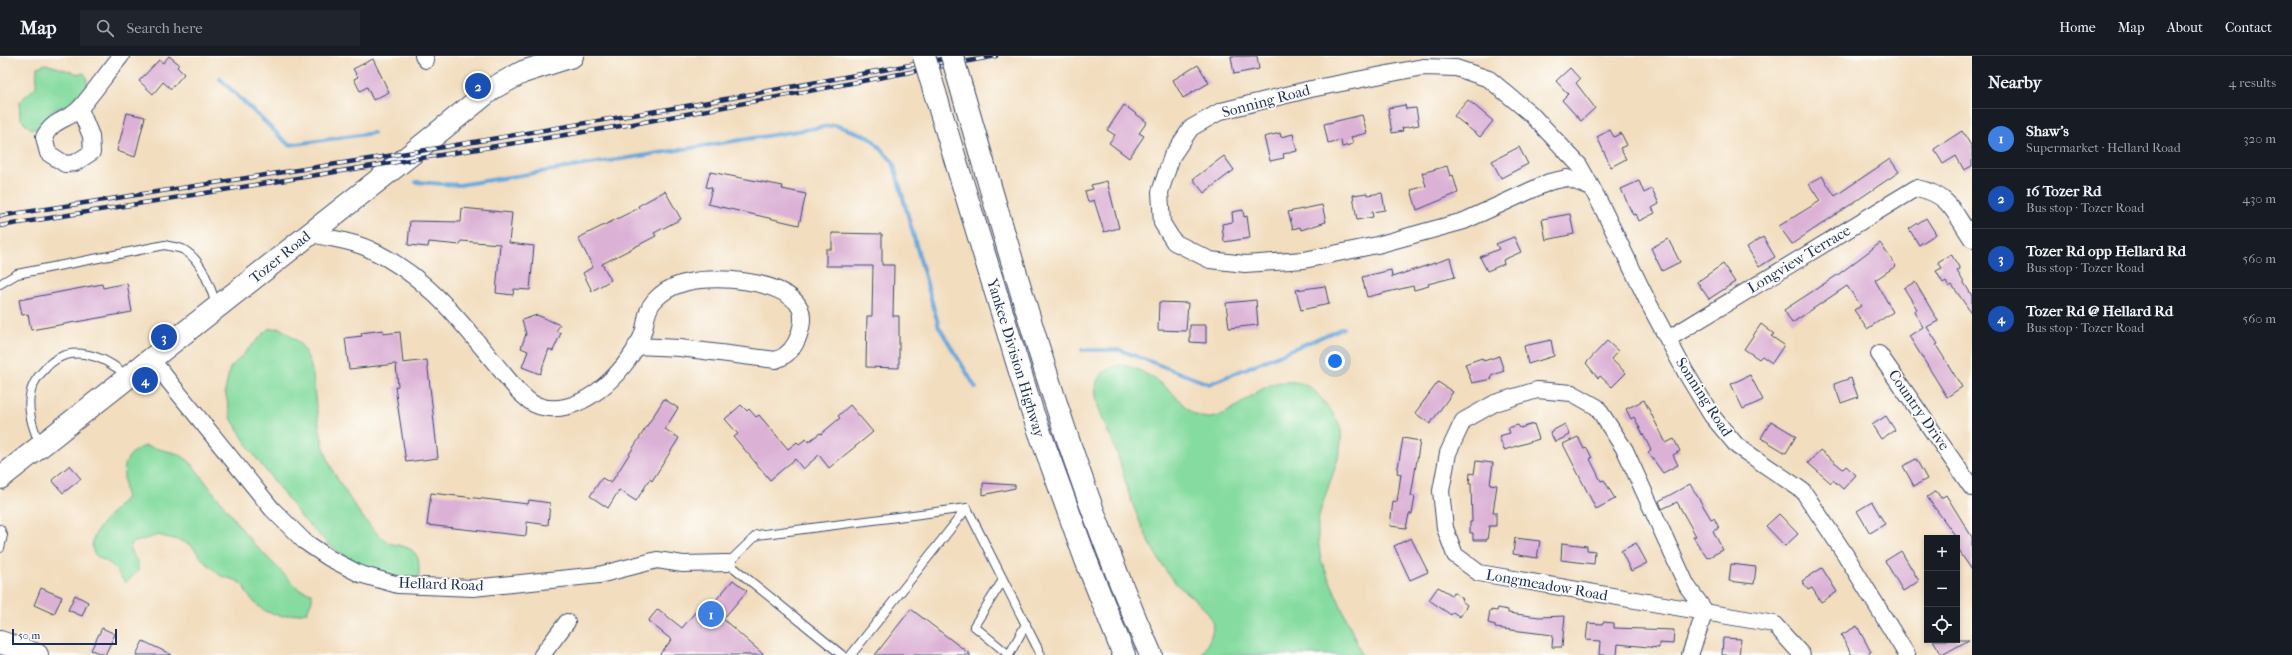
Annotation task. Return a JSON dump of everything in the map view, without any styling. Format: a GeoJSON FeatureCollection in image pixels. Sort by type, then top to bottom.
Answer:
{"type":"FeatureCollection","features":[{"type":"Feature","properties":{"kind":"main road","name":"Tozer Road"},"geometry":{"type":"LineString","coordinates":[[0,478],[217,308],[493,88],[523,72],[572,56]]}},
{"type":"Feature","properties":{"kind":"main road","name":"Yankee Division Highway"},"geometry":{"type":"LineString","coordinates":[[924,56],[1039,432],[1086,560],[1124,655]]}},
{"type":"Feature","properties":{"kind":"main road","name":"Yankee Division Highway"},"geometry":{"type":"LineString","coordinates":[[952,56],[1054,402],[1108,549],[1151,655]]}},
{"type":"Feature","properties":{"kind":"main road"},"geometry":{"type":"LineString","coordinates":[[1,643],[37,655]]}},
{"type":"Feature","properties":{"kind":"street"},"geometry":{"type":"LineString","coordinates":[[80,108],[121,56]]}},
{"type":"Feature","properties":{"kind":"street","name":"Sonning Road"},"geometry":{"type":"LineString","coordinates":[[1592,188],[1567,178],[1549,182],[1464,221],[1377,245],[1304,260],[1245,264],[1210,260],[1174,242],[1162,223],[1160,192],[1172,156],[1191,128],[1221,111],[1310,89],[1423,67],[1456,68],[1488,79],[1530,113],[1579,165],[1592,188],[1686,373],[1712,416],[1737,446],[1803,492],[1845,554],[1907,655]]}},
{"type":"Feature","properties":{"kind":"street","name":"Longview Terrace"},"geometry":{"type":"LineString","coordinates":[[1668,339],[1916,188],[1932,191],[1946,200],[1972,239]]}},
{"type":"Feature","properties":{"kind":"street"},"geometry":{"type":"LineString","coordinates":[[310,233],[367,248],[408,271],[436,293],[519,392],[534,404],[549,409],[583,402],[601,389],[642,337],[645,318],[653,302],[668,288],[690,280],[744,281],[770,288],[787,296],[800,308],[803,321],[798,337],[787,356],[776,360],[680,348],[636,346]]}},
{"type":"Feature","properties":{"kind":"street","name":"Country Drive"},"geometry":{"type":"LineString","coordinates":[[1879,354],[1972,488]]}},
{"type":"Feature","properties":{"kind":"street","name":"Hellard Road"},"geometry":{"type":"LineString","coordinates":[[151,359],[272,509],[304,541],[329,558],[360,574],[398,584],[473,588],[599,575],[657,560],[683,564],[728,563]]}},
{"type":"Feature","properties":{"kind":"street","name":"Longmeadow Road"},"geometry":{"type":"LineString","coordinates":[[1706,611],[1687,586],[1625,450],[1597,407],[1572,393],[1537,390],[1495,403],[1462,421],[1448,453],[1441,491],[1445,528],[1455,555],[1479,573],[1706,611],[1774,624],[1802,655]]}},
{"type":"Feature","properties":{"kind":"street"},"geometry":{"type":"LineString","coordinates":[[1690,655],[1706,611]]}},
{"type":"Feature","properties":{"kind":"street"},"geometry":{"type":"LineString","coordinates":[[542,655],[567,622]]}},
{"type":"Feature","properties":{"kind":"lane"},"geometry":{"type":"LineString","coordinates":[[0,284],[17,274],[165,245],[183,250],[193,258],[206,276],[217,308]]}},
{"type":"Feature","properties":{"kind":"lane"},"geometry":{"type":"LineString","coordinates":[[40,446],[31,422],[31,391],[39,375],[51,361],[67,355],[80,353],[102,358],[117,367],[128,377]]}},
{"type":"Feature","properties":{"kind":"lane"},"geometry":{"type":"LineString","coordinates":[[842,655],[728,563],[757,535],[967,508]]}},
{"type":"Feature","properties":{"kind":"lane"},"geometry":{"type":"LineString","coordinates":[[967,508],[1041,655]]}},
{"type":"Feature","properties":{"kind":"lane"},"geometry":{"type":"LineString","coordinates":[[851,655],[967,508]]}},
{"type":"Feature","properties":{"kind":"lane"},"geometry":{"type":"LineString","coordinates":[[0,528],[3,535],[0,548]]}},
{"type":"Feature","properties":{"kind":"lane"},"geometry":{"type":"LineString","coordinates":[[1003,580],[974,626],[1009,655],[1026,624]]}},
{"type":"Feature","properties":{"kind":"green space"},"geometry":{"type":"Polygon","coordinates":[[[46,64],[79,74],[84,73],[87,78],[87,94],[72,104],[54,110],[40,129],[30,128],[20,118],[19,102],[36,87],[37,67],[46,64]]]}},
{"type":"Feature","properties":{"kind":"green space"},"geometry":{"type":"Polygon","coordinates":[[[280,328],[299,342],[310,362],[321,437],[333,471],[358,511],[378,534],[388,542],[408,548],[417,555],[419,576],[412,581],[361,567],[328,544],[302,518],[251,451],[231,418],[225,391],[230,368],[268,329],[280,328]]]}},
{"type":"Feature","properties":{"kind":"green space"},"geometry":{"type":"Polygon","coordinates":[[[1121,365],[1134,368],[1148,375],[1171,392],[1191,412],[1201,417],[1216,417],[1234,408],[1264,388],[1282,382],[1296,382],[1310,387],[1334,414],[1341,429],[1340,451],[1319,517],[1318,538],[1321,560],[1362,655],[1202,655],[1212,634],[1212,621],[1204,608],[1181,589],[1171,578],[1152,548],[1133,505],[1117,454],[1099,408],[1096,385],[1099,377],[1105,371],[1121,365]]]}},
{"type":"Feature","properties":{"kind":"green space"},"geometry":{"type":"Polygon","coordinates":[[[146,446],[179,454],[190,462],[252,542],[300,590],[312,593],[312,600],[307,612],[282,616],[267,612],[257,605],[247,594],[243,585],[238,581],[221,576],[203,560],[191,545],[178,540],[158,535],[132,543],[130,550],[138,563],[138,571],[126,583],[113,566],[94,554],[92,544],[98,529],[126,497],[124,473],[127,459],[138,449],[146,446]]]}},
{"type":"Feature","properties":{"kind":"building"},"geometry":{"type":"Polygon","coordinates":[[[169,56],[179,64],[177,67],[184,74],[171,89],[163,82],[153,94],[139,81],[159,60],[163,63],[169,56]]]}},
{"type":"Feature","properties":{"kind":"building"},"geometry":{"type":"Polygon","coordinates":[[[1231,56],[1257,56],[1259,69],[1234,74],[1231,56]]]}},
{"type":"Feature","properties":{"kind":"building"},"geometry":{"type":"Polygon","coordinates":[[[373,59],[389,92],[373,100],[367,87],[360,91],[354,79],[358,77],[353,69],[373,59]]]}},
{"type":"Feature","properties":{"kind":"building"},"geometry":{"type":"Polygon","coordinates":[[[1198,65],[1209,83],[1183,98],[1173,80],[1198,65]]]}},
{"type":"Feature","properties":{"kind":"building"},"geometry":{"type":"Polygon","coordinates":[[[1570,68],[1580,79],[1576,83],[1595,108],[1581,121],[1562,100],[1568,94],[1556,81],[1570,68]]]}},
{"type":"Feature","properties":{"kind":"building"},"geometry":{"type":"Polygon","coordinates":[[[1468,100],[1493,121],[1480,137],[1454,116],[1468,100]]]}},
{"type":"Feature","properties":{"kind":"building"},"geometry":{"type":"Polygon","coordinates":[[[1124,105],[1147,122],[1139,133],[1144,136],[1129,158],[1109,143],[1115,135],[1107,130],[1124,105]]]}},
{"type":"Feature","properties":{"kind":"building"},"geometry":{"type":"Polygon","coordinates":[[[1405,105],[1406,109],[1416,108],[1419,125],[1402,128],[1403,131],[1392,133],[1388,108],[1405,105]]]}},
{"type":"Feature","properties":{"kind":"building"},"geometry":{"type":"Polygon","coordinates":[[[127,113],[145,117],[135,157],[117,151],[127,113]]]}},
{"type":"Feature","properties":{"kind":"building"},"geometry":{"type":"Polygon","coordinates":[[[1362,115],[1367,133],[1351,137],[1353,144],[1342,147],[1341,140],[1328,143],[1324,124],[1362,115]]]}},
{"type":"Feature","properties":{"kind":"building"},"geometry":{"type":"Polygon","coordinates":[[[1610,130],[1614,137],[1621,133],[1627,145],[1620,148],[1626,159],[1611,167],[1597,137],[1610,130]]]}},
{"type":"Feature","properties":{"kind":"building"},"geometry":{"type":"Polygon","coordinates":[[[1962,131],[1972,147],[1972,166],[1964,170],[1956,156],[1943,164],[1934,149],[1962,131]]]}},
{"type":"Feature","properties":{"kind":"building"},"geometry":{"type":"Polygon","coordinates":[[[1280,133],[1281,137],[1293,134],[1297,151],[1283,154],[1284,158],[1270,161],[1264,137],[1280,133]]]}},
{"type":"Feature","properties":{"kind":"building"},"geometry":{"type":"Polygon","coordinates":[[[1519,147],[1528,164],[1501,178],[1492,161],[1519,147]]]}},
{"type":"Feature","properties":{"kind":"building"},"geometry":{"type":"Polygon","coordinates":[[[1224,156],[1234,170],[1204,193],[1193,179],[1224,156]]]}},
{"type":"Feature","properties":{"kind":"building"},"geometry":{"type":"Polygon","coordinates":[[[1890,159],[1899,172],[1792,244],[1779,226],[1820,201],[1809,184],[1822,176],[1835,196],[1890,159]]]}},
{"type":"Feature","properties":{"kind":"building"},"geometry":{"type":"Polygon","coordinates":[[[1447,166],[1450,176],[1453,175],[1458,193],[1417,210],[1411,190],[1426,186],[1422,173],[1447,166]]]}},
{"type":"Feature","properties":{"kind":"building"},"geometry":{"type":"Polygon","coordinates":[[[710,172],[783,186],[782,189],[806,194],[799,225],[708,204],[712,188],[706,187],[710,172]]]}},
{"type":"Feature","properties":{"kind":"building"},"geometry":{"type":"Polygon","coordinates":[[[1107,181],[1119,228],[1104,232],[1094,200],[1088,202],[1085,191],[1093,189],[1091,185],[1107,181]]]}},
{"type":"Feature","properties":{"kind":"building"},"geometry":{"type":"Polygon","coordinates":[[[1639,181],[1644,193],[1652,189],[1659,204],[1652,208],[1655,213],[1639,221],[1636,214],[1633,215],[1621,189],[1639,181]]]}},
{"type":"Feature","properties":{"kind":"building"},"geometry":{"type":"Polygon","coordinates":[[[665,191],[681,219],[654,233],[656,236],[602,264],[611,280],[592,291],[583,273],[593,267],[578,238],[639,208],[638,206],[665,191]]]}},
{"type":"Feature","properties":{"kind":"building"},"geometry":{"type":"Polygon","coordinates":[[[1367,193],[1367,195],[1382,193],[1385,210],[1372,212],[1373,217],[1357,220],[1353,195],[1367,193]]]}},
{"type":"Feature","properties":{"kind":"building"},"geometry":{"type":"Polygon","coordinates":[[[1322,205],[1326,222],[1301,230],[1300,227],[1293,229],[1288,212],[1322,205]]]}},
{"type":"Feature","properties":{"kind":"building"},"geometry":{"type":"Polygon","coordinates":[[[462,208],[512,213],[509,243],[534,246],[530,290],[514,289],[513,295],[496,293],[500,244],[461,241],[460,245],[429,242],[428,247],[408,245],[410,221],[461,222],[462,208]]]}},
{"type":"Feature","properties":{"kind":"building"},"geometry":{"type":"Polygon","coordinates":[[[1243,210],[1244,217],[1247,216],[1250,238],[1224,242],[1222,224],[1233,222],[1232,212],[1243,210]]]}},
{"type":"Feature","properties":{"kind":"building"},"geometry":{"type":"Polygon","coordinates":[[[1570,214],[1574,234],[1546,240],[1542,219],[1570,214]]]}},
{"type":"Feature","properties":{"kind":"building"},"geometry":{"type":"Polygon","coordinates":[[[1926,218],[1936,234],[1919,245],[1909,229],[1926,218]]]}},
{"type":"Feature","properties":{"kind":"building"},"geometry":{"type":"Polygon","coordinates":[[[832,233],[882,234],[882,265],[894,265],[893,316],[899,316],[899,368],[866,367],[867,316],[872,316],[873,266],[826,266],[826,249],[832,249],[832,233]]]}},
{"type":"Feature","properties":{"kind":"building"},"geometry":{"type":"Polygon","coordinates":[[[1514,237],[1521,252],[1503,260],[1504,264],[1487,271],[1480,257],[1499,249],[1496,244],[1514,237]]]}},
{"type":"Feature","properties":{"kind":"building"},"geometry":{"type":"Polygon","coordinates":[[[1763,237],[1775,257],[1759,267],[1747,247],[1763,237]]]}},
{"type":"Feature","properties":{"kind":"building"},"geometry":{"type":"Polygon","coordinates":[[[1668,239],[1680,262],[1662,271],[1651,248],[1668,239]]]}},
{"type":"Feature","properties":{"kind":"building"},"geometry":{"type":"Polygon","coordinates":[[[1880,243],[1896,266],[1875,280],[1893,312],[1867,329],[1854,310],[1861,306],[1847,286],[1792,323],[1784,310],[1839,274],[1880,243]]]}},
{"type":"Feature","properties":{"kind":"building"},"geometry":{"type":"Polygon","coordinates":[[[1951,254],[1960,269],[1957,271],[1972,296],[1972,314],[1952,285],[1949,287],[1946,281],[1943,283],[1936,271],[1942,268],[1938,262],[1951,254]]]}},
{"type":"Feature","properties":{"kind":"building"},"geometry":{"type":"Polygon","coordinates":[[[1450,258],[1455,277],[1428,284],[1429,286],[1414,290],[1413,286],[1367,297],[1362,277],[1391,270],[1392,277],[1450,258]]]}},
{"type":"Feature","properties":{"kind":"building"},"geometry":{"type":"Polygon","coordinates":[[[1723,264],[1735,282],[1709,299],[1697,282],[1723,264]]]}},
{"type":"Feature","properties":{"kind":"building"},"geometry":{"type":"Polygon","coordinates":[[[1915,282],[1938,321],[1927,327],[1938,344],[1936,345],[1962,387],[1947,397],[1909,336],[1923,327],[1914,311],[1917,309],[1904,288],[1915,282]]]}},
{"type":"Feature","properties":{"kind":"building"},"geometry":{"type":"Polygon","coordinates":[[[127,283],[132,312],[31,330],[28,314],[22,315],[19,300],[102,284],[103,288],[127,283]]]}},
{"type":"Feature","properties":{"kind":"building"},"geometry":{"type":"Polygon","coordinates":[[[1325,286],[1329,304],[1301,310],[1296,290],[1325,286]]]}},
{"type":"Feature","properties":{"kind":"building"},"geometry":{"type":"Polygon","coordinates":[[[1256,300],[1258,325],[1229,328],[1226,303],[1256,300]]]}},
{"type":"Feature","properties":{"kind":"building"},"geometry":{"type":"Polygon","coordinates":[[[1159,302],[1188,303],[1186,331],[1158,330],[1159,302]]]}},
{"type":"Feature","properties":{"kind":"building"},"geometry":{"type":"Polygon","coordinates":[[[537,315],[560,325],[556,331],[561,333],[553,351],[549,349],[540,374],[522,367],[528,351],[521,348],[526,334],[522,320],[537,315]]]}},
{"type":"Feature","properties":{"kind":"building"},"geometry":{"type":"Polygon","coordinates":[[[1761,324],[1774,334],[1771,336],[1784,345],[1772,363],[1762,356],[1759,359],[1744,349],[1761,324]]]}},
{"type":"Feature","properties":{"kind":"building"},"geometry":{"type":"Polygon","coordinates":[[[1190,325],[1206,325],[1206,343],[1190,342],[1190,325]]]}},
{"type":"Feature","properties":{"kind":"building"},"geometry":{"type":"Polygon","coordinates":[[[383,330],[383,334],[400,332],[403,363],[427,360],[438,458],[406,462],[395,387],[398,386],[396,364],[349,369],[345,338],[362,336],[361,333],[383,330]]]}},
{"type":"Feature","properties":{"kind":"building"},"geometry":{"type":"Polygon","coordinates":[[[1551,340],[1554,356],[1528,364],[1524,346],[1551,340]]]}},
{"type":"Feature","properties":{"kind":"building"},"geometry":{"type":"Polygon","coordinates":[[[1607,341],[1618,351],[1611,359],[1626,373],[1612,387],[1600,376],[1598,378],[1586,363],[1607,341]]]}},
{"type":"Feature","properties":{"kind":"building"},"geometry":{"type":"Polygon","coordinates":[[[1499,356],[1504,371],[1491,376],[1492,379],[1472,383],[1465,364],[1482,358],[1484,361],[1499,356]]]}},
{"type":"Feature","properties":{"kind":"building"},"geometry":{"type":"Polygon","coordinates":[[[1750,375],[1763,400],[1743,409],[1731,384],[1750,375]]]}},
{"type":"Feature","properties":{"kind":"building"},"geometry":{"type":"Polygon","coordinates":[[[1851,378],[1858,397],[1841,403],[1834,384],[1851,378]]]}},
{"type":"Feature","properties":{"kind":"building"},"geometry":{"type":"Polygon","coordinates":[[[1438,382],[1453,392],[1430,424],[1415,413],[1438,382]]]}},
{"type":"Feature","properties":{"kind":"building"},"geometry":{"type":"Polygon","coordinates":[[[664,399],[678,408],[665,429],[679,438],[652,481],[650,479],[636,501],[619,490],[608,508],[590,496],[602,478],[611,483],[664,399]]]}},
{"type":"Feature","properties":{"kind":"building"},"geometry":{"type":"Polygon","coordinates":[[[1644,400],[1666,443],[1674,439],[1680,451],[1673,455],[1678,465],[1663,473],[1648,452],[1651,450],[1634,417],[1631,419],[1626,409],[1644,400]]]}},
{"type":"Feature","properties":{"kind":"building"},"geometry":{"type":"Polygon","coordinates":[[[741,405],[747,411],[749,409],[756,417],[759,415],[788,449],[797,442],[799,444],[806,439],[808,442],[820,433],[821,434],[840,418],[838,416],[850,405],[873,432],[829,468],[819,455],[803,469],[795,459],[770,480],[734,437],[738,434],[725,419],[741,405]]]}},
{"type":"Feature","properties":{"kind":"building"},"geometry":{"type":"Polygon","coordinates":[[[1886,416],[1895,430],[1881,439],[1872,425],[1886,416]]]}},
{"type":"Feature","properties":{"kind":"building"},"geometry":{"type":"Polygon","coordinates":[[[1771,421],[1796,436],[1786,453],[1761,438],[1771,421]]]}},
{"type":"Feature","properties":{"kind":"building"},"geometry":{"type":"Polygon","coordinates":[[[1534,424],[1539,439],[1504,450],[1499,436],[1510,433],[1508,428],[1518,425],[1520,428],[1534,424]]]}},
{"type":"Feature","properties":{"kind":"building"},"geometry":{"type":"Polygon","coordinates":[[[1565,424],[1570,435],[1555,442],[1550,432],[1565,424]]]}},
{"type":"Feature","properties":{"kind":"building"},"geometry":{"type":"Polygon","coordinates":[[[1578,437],[1584,449],[1587,448],[1592,458],[1590,459],[1601,481],[1604,480],[1615,499],[1596,509],[1563,444],[1578,437]]]}},
{"type":"Feature","properties":{"kind":"building"},"geometry":{"type":"Polygon","coordinates":[[[1403,438],[1420,441],[1411,496],[1415,497],[1412,514],[1409,514],[1406,528],[1390,526],[1393,501],[1397,502],[1401,474],[1397,473],[1403,438]]]}},
{"type":"Feature","properties":{"kind":"building"},"geometry":{"type":"Polygon","coordinates":[[[1820,450],[1843,469],[1846,466],[1856,475],[1843,489],[1833,480],[1831,483],[1808,463],[1820,450]]]}},
{"type":"Feature","properties":{"kind":"building"},"geometry":{"type":"Polygon","coordinates":[[[1916,459],[1927,479],[1914,486],[1903,466],[1916,459]]]}},
{"type":"Feature","properties":{"kind":"building"},"geometry":{"type":"Polygon","coordinates":[[[1476,461],[1493,463],[1490,484],[1497,485],[1493,512],[1496,512],[1496,526],[1489,526],[1487,540],[1473,540],[1473,533],[1470,533],[1470,522],[1472,522],[1471,484],[1469,484],[1470,473],[1474,474],[1476,461]]]}},
{"type":"Feature","properties":{"kind":"building"},"geometry":{"type":"Polygon","coordinates":[[[70,465],[81,479],[63,493],[52,480],[70,465]]]}},
{"type":"Feature","properties":{"kind":"building"},"geometry":{"type":"Polygon","coordinates":[[[983,483],[1015,485],[1015,488],[983,495],[983,483]]]}},
{"type":"Feature","properties":{"kind":"building"},"geometry":{"type":"Polygon","coordinates":[[[1690,484],[1711,519],[1714,518],[1719,528],[1713,531],[1723,550],[1707,558],[1693,537],[1696,536],[1677,502],[1662,509],[1659,501],[1690,484]]]}},
{"type":"Feature","properties":{"kind":"building"},"geometry":{"type":"Polygon","coordinates":[[[1936,491],[1941,498],[1946,495],[1972,537],[1972,570],[1960,552],[1960,535],[1955,535],[1927,497],[1936,491]]]}},
{"type":"Feature","properties":{"kind":"building"},"geometry":{"type":"Polygon","coordinates":[[[431,493],[528,504],[529,500],[550,503],[548,525],[527,522],[526,536],[427,525],[431,493]]]}},
{"type":"Feature","properties":{"kind":"building"},"geometry":{"type":"Polygon","coordinates":[[[1872,502],[1885,524],[1870,533],[1857,511],[1872,502]]]}},
{"type":"Feature","properties":{"kind":"building"},"geometry":{"type":"Polygon","coordinates":[[[1779,514],[1798,534],[1785,546],[1766,526],[1779,514]]]}},
{"type":"Feature","properties":{"kind":"building"},"geometry":{"type":"Polygon","coordinates":[[[1411,538],[1428,572],[1410,580],[1394,546],[1411,538]]]}},
{"type":"Feature","properties":{"kind":"building"},"geometry":{"type":"Polygon","coordinates":[[[1515,538],[1540,541],[1537,558],[1513,554],[1515,538]]]}},
{"type":"Feature","properties":{"kind":"building"},"geometry":{"type":"Polygon","coordinates":[[[1562,543],[1587,546],[1587,550],[1595,551],[1594,564],[1561,560],[1562,543]]]}},
{"type":"Feature","properties":{"kind":"building"},"geometry":{"type":"Polygon","coordinates":[[[1636,543],[1647,563],[1631,571],[1621,551],[1636,543]]]}},
{"type":"Feature","properties":{"kind":"building"},"geometry":{"type":"Polygon","coordinates":[[[1901,551],[1919,581],[1903,591],[1885,561],[1901,551]]]}},
{"type":"Feature","properties":{"kind":"building"},"geometry":{"type":"Polygon","coordinates":[[[1731,564],[1756,567],[1754,584],[1729,581],[1731,564]]]}},
{"type":"Feature","properties":{"kind":"building"},"geometry":{"type":"Polygon","coordinates":[[[1822,568],[1837,592],[1821,602],[1812,588],[1808,590],[1802,581],[1822,568]]]}},
{"type":"Feature","properties":{"kind":"building"},"geometry":{"type":"Polygon","coordinates":[[[733,580],[747,591],[723,619],[764,655],[659,655],[672,640],[648,621],[658,609],[682,628],[703,603],[709,608],[733,580]]]}},
{"type":"Feature","properties":{"kind":"building"},"geometry":{"type":"Polygon","coordinates":[[[1438,587],[1452,595],[1454,592],[1463,599],[1462,601],[1467,605],[1460,617],[1453,612],[1451,615],[1429,600],[1438,587]]]}},
{"type":"Feature","properties":{"kind":"building"},"geometry":{"type":"Polygon","coordinates":[[[41,588],[62,597],[54,614],[34,605],[41,588]]]}},
{"type":"Feature","properties":{"kind":"building"},"geometry":{"type":"Polygon","coordinates":[[[75,595],[88,602],[82,616],[68,610],[75,595]]]}},
{"type":"Feature","properties":{"kind":"building"},"geometry":{"type":"Polygon","coordinates":[[[1498,608],[1508,610],[1508,613],[1539,617],[1565,616],[1562,647],[1552,647],[1553,635],[1495,628],[1495,625],[1488,623],[1490,610],[1497,611],[1498,608]]]}},
{"type":"Feature","properties":{"kind":"building"},"geometry":{"type":"Polygon","coordinates":[[[911,609],[971,655],[875,655],[911,609]]]}},
{"type":"Feature","properties":{"kind":"building"},"geometry":{"type":"Polygon","coordinates":[[[1603,622],[1614,623],[1614,628],[1674,630],[1673,644],[1659,643],[1659,648],[1618,644],[1617,655],[1599,655],[1600,641],[1586,640],[1588,623],[1602,624],[1603,622]]]}},
{"type":"Feature","properties":{"kind":"building"},"geometry":{"type":"Polygon","coordinates":[[[1857,626],[1871,652],[1865,655],[1852,655],[1841,635],[1857,626]]]}},
{"type":"Feature","properties":{"kind":"building"},"geometry":{"type":"Polygon","coordinates":[[[102,628],[115,634],[105,655],[91,650],[102,628]]]}},
{"type":"Feature","properties":{"kind":"building"},"geometry":{"type":"Polygon","coordinates":[[[1723,638],[1741,639],[1739,655],[1722,655],[1723,638]]]}},
{"type":"Feature","properties":{"kind":"building"},"geometry":{"type":"Polygon","coordinates":[[[1960,640],[1969,640],[1942,655],[1935,643],[1960,643],[1960,640]]]}},
{"type":"Feature","properties":{"kind":"building"},"geometry":{"type":"Polygon","coordinates":[[[143,641],[172,655],[136,655],[143,641]]]}},
{"type":"Feature","properties":{"kind":"waterway"},"geometry":{"type":"LineString","coordinates":[[220,79],[289,145],[373,133]]}},
{"type":"Feature","properties":{"kind":"waterway"},"geometry":{"type":"LineString","coordinates":[[416,182],[459,185],[835,125],[870,137],[893,162],[939,327],[976,388]]}},
{"type":"Feature","properties":{"kind":"waterway"},"geometry":{"type":"LineString","coordinates":[[1082,350],[1120,350],[1209,384],[1343,328]]}},
{"type":"Feature","properties":{"kind":"railway"},"geometry":{"type":"LineString","coordinates":[[0,216],[414,152],[698,104],[959,56]]}},
{"type":"Feature","properties":{"kind":"railway"},"geometry":{"type":"LineString","coordinates":[[0,226],[633,124],[996,56]]}},
{"type":"Feature","properties":{"kind":"place","name":"16 Tozer Rd"},"geometry":{"type":"Point","coordinates":[478,86]}},
{"type":"Feature","properties":{"kind":"place","name":"Tozer Rd opp Hellard Rd"},"geometry":{"type":"Point","coordinates":[164,337]}},
{"type":"Feature","properties":{"kind":"place","name":"Tozer Rd @ Hellard Rd"},"geometry":{"type":"Point","coordinates":[145,380]}},
{"type":"Feature","properties":{"kind":"place","name":"Shaw's"},"geometry":{"type":"Point","coordinates":[711,614]}}]}
